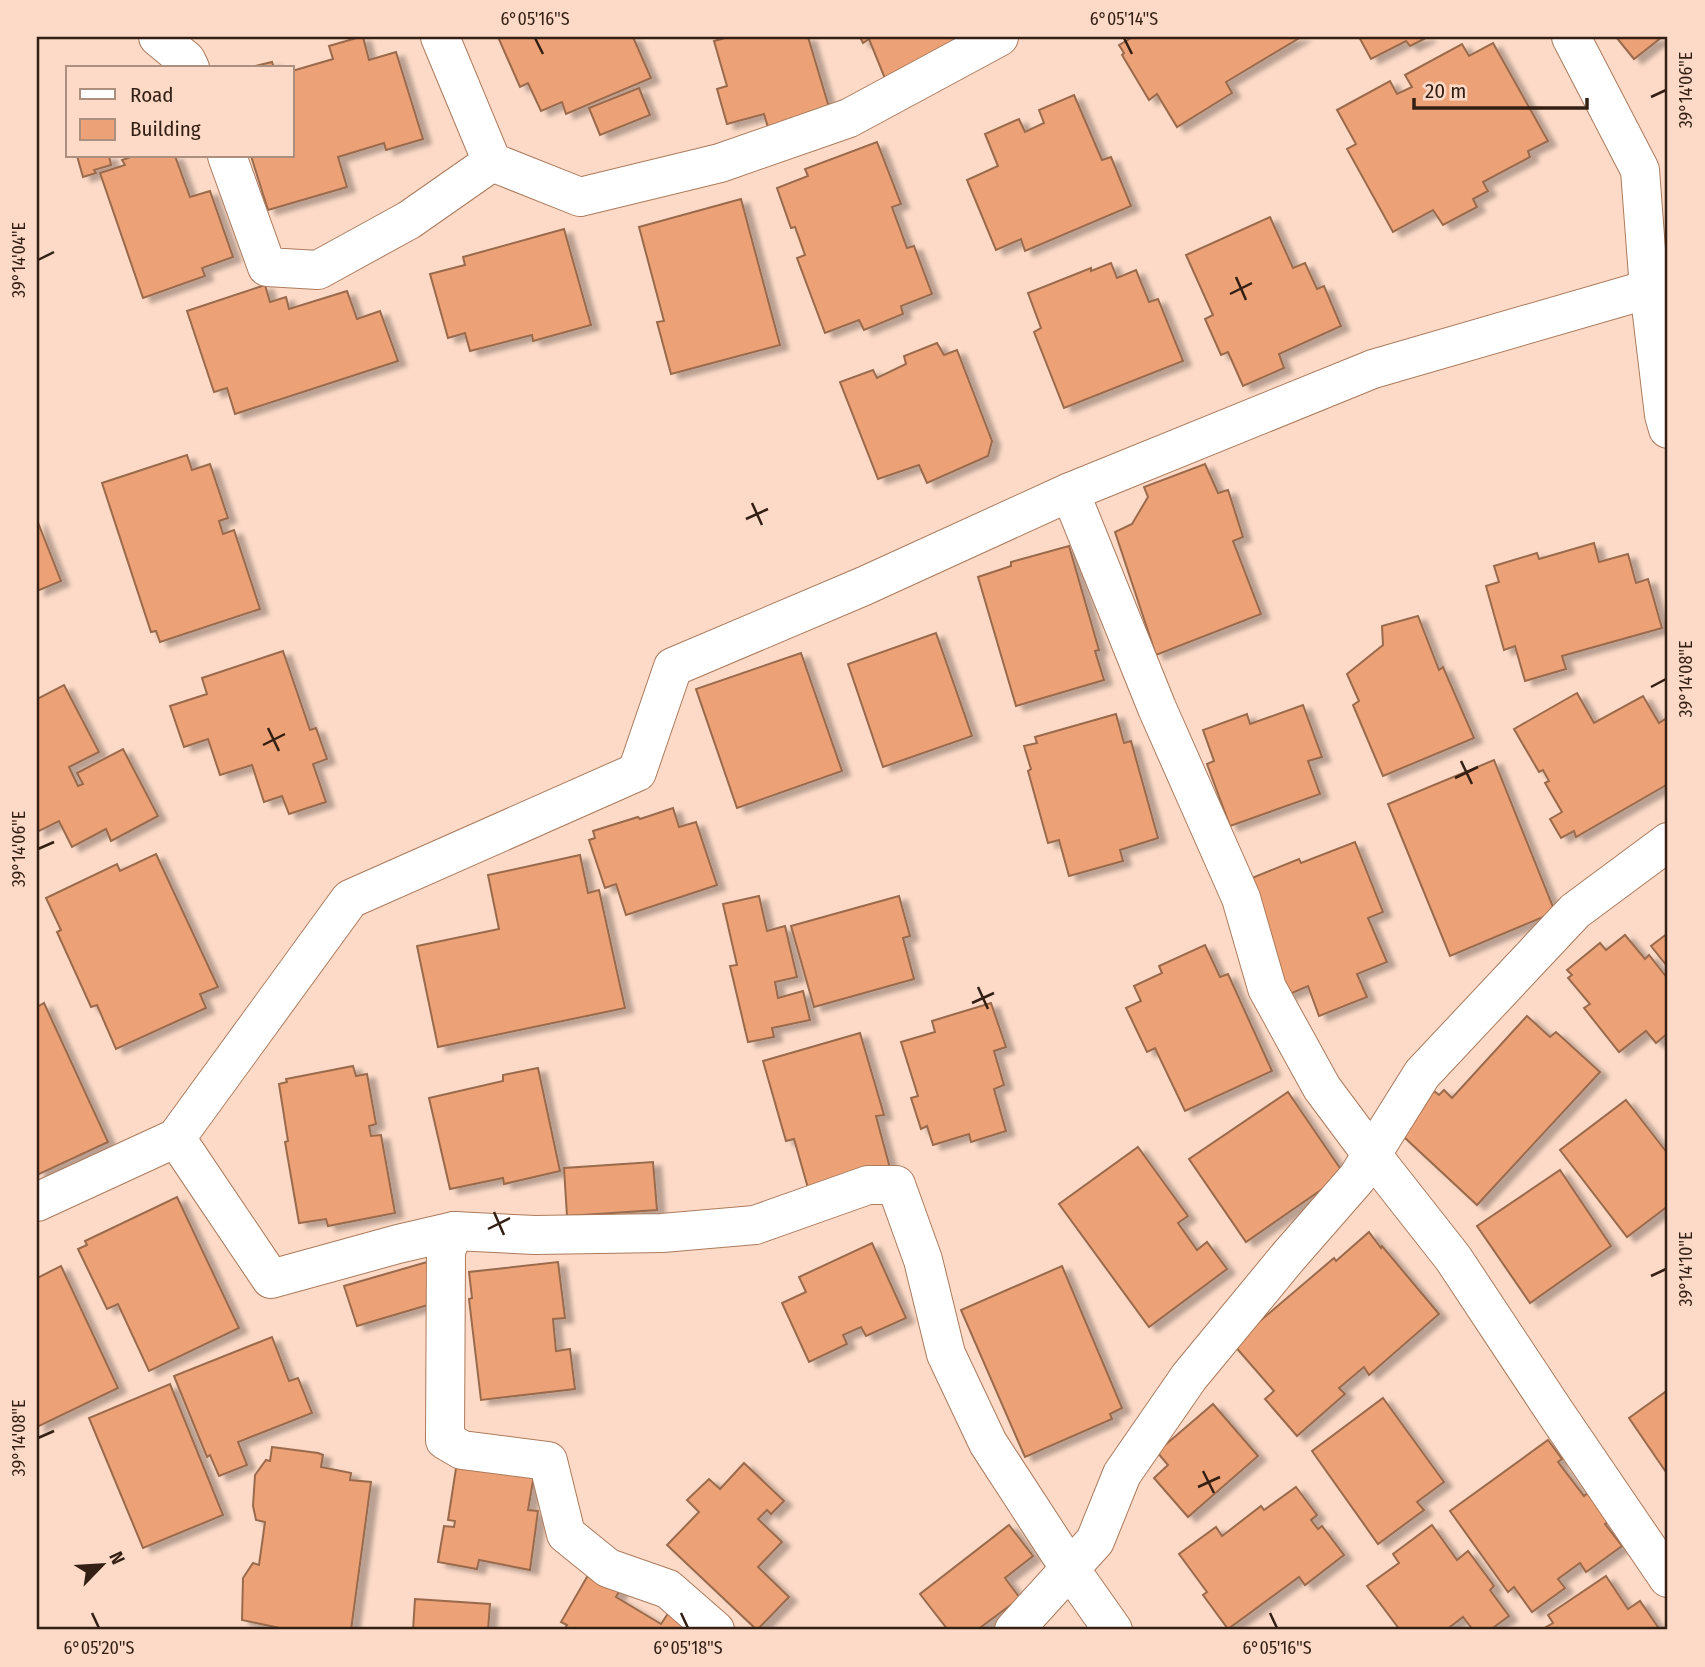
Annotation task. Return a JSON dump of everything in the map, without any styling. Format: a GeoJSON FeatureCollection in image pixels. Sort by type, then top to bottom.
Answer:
{"type":"FeatureCollection","features":[{"type":"Feature","properties":{"kind":"street"},"geometry":{"type":"LineString","coordinates":[[158,37],[186,60],[189,66]]}},
{"type":"Feature","properties":{"kind":"street"},"geometry":{"type":"LineString","coordinates":[[440,37],[492,162],[580,197],[720,163],[849,118],[999,37]]}},
{"type":"Feature","properties":{"kind":"street"},"geometry":{"type":"LineString","coordinates":[[1571,37],[1640,170],[1649,289],[1668,429]]}},
{"type":"Feature","properties":{"kind":"street"},"geometry":{"type":"LineString","coordinates":[[228,158],[267,267],[318,270],[409,220],[492,162]]}},
{"type":"Feature","properties":{"kind":"street"},"geometry":{"type":"LineString","coordinates":[[37,1202],[176,1138],[350,899],[637,772],[673,667],[864,586],[1070,492],[1373,369],[1649,289]]}},
{"type":"Feature","properties":{"kind":"street"},"geometry":{"type":"LineString","coordinates":[[1070,492],[1157,708],[1241,898],[1267,988],[1322,1087],[1371,1155],[1453,1258],[1668,1578]]}},
{"type":"Feature","properties":{"kind":"street"},"geometry":{"type":"LineString","coordinates":[[1014,1630],[1095,1541],[1122,1474],[1189,1377],[1357,1178],[1422,1074],[1575,911],[1668,842]]}},
{"type":"Feature","properties":{"kind":"street"},"geometry":{"type":"LineString","coordinates":[[176,1138],[271,1279],[454,1231],[535,1235],[662,1233],[755,1225],[868,1185],[896,1185],[923,1260],[946,1354],[988,1443],[1113,1630]]}},
{"type":"Feature","properties":{"kind":"street"},"geometry":{"type":"LineString","coordinates":[[454,1231],[446,1251],[445,1440],[462,1450],[548,1461],[566,1534],[608,1568],[668,1589],[715,1630]]}},
{"type":"Feature","properties":{"kind":"building"},"geometry":{"type":"Polygon","coordinates":[[[363,37],[369,60],[396,52],[423,139],[386,150],[384,143],[338,157],[347,187],[268,210],[252,158],[294,158],[294,70],[333,59],[329,46],[363,37]]]}},
{"type":"Feature","properties":{"kind":"building"},"geometry":{"type":"Polygon","coordinates":[[[498,37],[633,37],[651,78],[566,114],[562,102],[541,111],[528,83],[520,87],[498,37]]]}},
{"type":"Feature","properties":{"kind":"building"},"geometry":{"type":"Polygon","coordinates":[[[729,37],[808,37],[831,114],[769,131],[764,114],[727,124],[717,89],[727,86],[714,41],[729,37]]]}},
{"type":"Feature","properties":{"kind":"building"},"geometry":{"type":"Polygon","coordinates":[[[860,37],[957,37],[962,50],[886,81],[869,39],[863,43],[860,37]]]}},
{"type":"Feature","properties":{"kind":"building"},"geometry":{"type":"Polygon","coordinates":[[[1133,37],[1301,37],[1226,82],[1232,93],[1177,127],[1157,94],[1149,100],[1122,55],[1124,53],[1119,45],[1133,37]]]}},
{"type":"Feature","properties":{"kind":"building"},"geometry":{"type":"Polygon","coordinates":[[[1359,37],[1428,37],[1410,46],[1406,41],[1371,59],[1359,37]]]}},
{"type":"Feature","properties":{"kind":"building"},"geometry":{"type":"Polygon","coordinates":[[[1616,37],[1662,37],[1634,59],[1616,37]]]}},
{"type":"Feature","properties":{"kind":"building"},"geometry":{"type":"Polygon","coordinates":[[[1493,43],[1548,141],[1528,151],[1530,157],[1483,182],[1488,191],[1473,199],[1477,207],[1443,225],[1433,210],[1393,232],[1347,149],[1356,144],[1337,110],[1390,81],[1397,94],[1412,87],[1405,75],[1462,44],[1469,56],[1493,43]]]}},
{"type":"Feature","properties":{"kind":"building"},"geometry":{"type":"Polygon","coordinates":[[[272,62],[273,66],[255,66],[272,62]]]}},
{"type":"Feature","properties":{"kind":"building"},"geometry":{"type":"Polygon","coordinates":[[[639,88],[650,115],[600,135],[589,108],[639,88]]]}},
{"type":"Feature","properties":{"kind":"building"},"geometry":{"type":"Polygon","coordinates":[[[1074,95],[1102,160],[1111,157],[1131,206],[1025,251],[1021,239],[996,250],[967,180],[998,166],[985,134],[1019,119],[1025,132],[1044,123],[1039,110],[1074,95]]]}},
{"type":"Feature","properties":{"kind":"building"},"geometry":{"type":"Polygon","coordinates":[[[877,142],[901,204],[892,207],[907,248],[914,246],[932,294],[901,306],[903,314],[864,330],[859,320],[825,333],[797,258],[805,255],[795,227],[791,228],[777,188],[808,176],[805,169],[877,142]]]}},
{"type":"Feature","properties":{"kind":"building"},"geometry":{"type":"Polygon","coordinates":[[[78,158],[109,158],[111,165],[94,170],[96,173],[83,177],[78,158]]]}},
{"type":"Feature","properties":{"kind":"building"},"geometry":{"type":"Polygon","coordinates":[[[176,158],[190,197],[210,191],[233,257],[202,268],[205,276],[143,298],[100,173],[125,165],[122,160],[176,158]]]}},
{"type":"Feature","properties":{"kind":"building"},"geometry":{"type":"Polygon","coordinates":[[[741,199],[780,345],[671,374],[657,322],[664,321],[639,227],[741,199]]]}},
{"type":"Feature","properties":{"kind":"building"},"geometry":{"type":"Polygon","coordinates":[[[1270,217],[1293,268],[1305,263],[1317,289],[1324,286],[1341,326],[1279,354],[1284,368],[1243,386],[1228,352],[1221,355],[1205,319],[1213,315],[1186,255],[1270,217]]]}},
{"type":"Feature","properties":{"kind":"building"},"geometry":{"type":"Polygon","coordinates":[[[564,229],[591,325],[533,341],[532,335],[470,351],[465,333],[448,338],[430,274],[465,265],[463,257],[564,229]]]}},
{"type":"Feature","properties":{"kind":"building"},"geometry":{"type":"Polygon","coordinates":[[[1111,263],[1117,278],[1136,270],[1149,302],[1158,299],[1183,361],[1064,408],[1034,332],[1041,328],[1028,293],[1111,263]]]}},
{"type":"Feature","properties":{"kind":"building"},"geometry":{"type":"Polygon","coordinates":[[[265,285],[270,302],[286,297],[289,309],[347,291],[357,319],[380,311],[398,361],[235,414],[227,388],[214,392],[187,311],[265,285]]]}},
{"type":"Feature","properties":{"kind":"building"},"geometry":{"type":"Polygon","coordinates":[[[937,343],[944,355],[957,350],[992,441],[988,456],[927,483],[919,465],[878,479],[840,382],[873,370],[877,378],[906,364],[904,356],[937,343]]]}},
{"type":"Feature","properties":{"kind":"building"},"geometry":{"type":"Polygon","coordinates":[[[187,455],[192,470],[210,464],[228,518],[219,521],[223,534],[234,530],[260,609],[160,642],[156,631],[151,632],[102,483],[187,455]]]}},
{"type":"Feature","properties":{"kind":"building"},"geometry":{"type":"Polygon","coordinates":[[[1205,464],[1218,493],[1228,490],[1243,537],[1233,541],[1261,614],[1156,655],[1115,532],[1132,524],[1148,497],[1144,487],[1205,464]]]}},
{"type":"Feature","properties":{"kind":"building"},"geometry":{"type":"Polygon","coordinates":[[[37,520],[61,581],[37,591],[37,520]]]}},
{"type":"Feature","properties":{"kind":"building"},"geometry":{"type":"Polygon","coordinates":[[[1594,543],[1599,562],[1628,554],[1636,583],[1648,579],[1662,628],[1562,656],[1566,669],[1525,681],[1515,646],[1504,650],[1486,586],[1499,582],[1494,566],[1537,553],[1539,559],[1594,543]]]}},
{"type":"Feature","properties":{"kind":"building"},"geometry":{"type":"Polygon","coordinates":[[[1069,546],[1099,650],[1095,651],[1104,680],[1016,706],[978,577],[1011,566],[1011,562],[1069,546]]]}},
{"type":"Feature","properties":{"kind":"building"},"geometry":{"type":"Polygon","coordinates":[[[1418,616],[1439,670],[1443,667],[1474,738],[1383,776],[1353,705],[1359,701],[1347,674],[1383,645],[1382,626],[1418,616]]]}},
{"type":"Feature","properties":{"kind":"building"},"geometry":{"type":"Polygon","coordinates":[[[936,633],[972,736],[883,767],[848,664],[936,633]]]}},
{"type":"Feature","properties":{"kind":"building"},"geometry":{"type":"Polygon","coordinates":[[[283,651],[310,730],[316,728],[327,759],[313,764],[326,802],[289,814],[282,796],[264,802],[252,765],[220,775],[208,739],[184,747],[170,706],[207,694],[202,678],[283,651]]]}},
{"type":"Feature","properties":{"kind":"building"},"geometry":{"type":"Polygon","coordinates":[[[801,653],[842,771],[737,808],[696,689],[801,653]]]}},
{"type":"Feature","properties":{"kind":"building"},"geometry":{"type":"Polygon","coordinates":[[[64,685],[99,752],[69,767],[78,786],[83,784],[77,773],[123,749],[158,816],[111,841],[106,829],[72,847],[59,821],[37,832],[37,699],[64,685]]]}},
{"type":"Feature","properties":{"kind":"building"},"geometry":{"type":"Polygon","coordinates":[[[1577,693],[1594,723],[1643,696],[1659,723],[1668,717],[1668,784],[1576,837],[1574,831],[1561,838],[1550,819],[1562,812],[1545,783],[1549,781],[1543,770],[1539,772],[1514,729],[1577,693]]]}},
{"type":"Feature","properties":{"kind":"building"},"geometry":{"type":"Polygon","coordinates":[[[1303,705],[1322,757],[1308,761],[1320,794],[1230,826],[1207,764],[1214,761],[1203,730],[1247,714],[1250,724],[1303,705]]]}},
{"type":"Feature","properties":{"kind":"building"},"geometry":{"type":"Polygon","coordinates":[[[1116,714],[1124,743],[1131,741],[1158,838],[1120,850],[1123,861],[1069,876],[1059,840],[1048,843],[1028,771],[1031,769],[1024,746],[1037,743],[1035,737],[1116,714]]]}},
{"type":"Feature","properties":{"kind":"building"},"geometry":{"type":"Polygon","coordinates":[[[1494,760],[1555,912],[1450,956],[1388,804],[1494,760]]]}},
{"type":"Feature","properties":{"kind":"building"},"geometry":{"type":"Polygon","coordinates":[[[673,808],[679,827],[696,822],[717,885],[626,915],[616,884],[605,888],[589,840],[595,838],[593,831],[673,808]]]}},
{"type":"Feature","properties":{"kind":"building"},"geometry":{"type":"Polygon","coordinates":[[[1355,842],[1383,912],[1368,918],[1387,962],[1357,974],[1367,997],[1319,1016],[1308,986],[1285,996],[1247,880],[1299,859],[1301,863],[1355,842]]]}},
{"type":"Feature","properties":{"kind":"building"},"geometry":{"type":"Polygon","coordinates":[[[156,854],[218,987],[200,994],[206,1008],[116,1049],[97,1005],[91,1007],[57,932],[61,930],[46,898],[117,864],[120,871],[156,854]]]}},
{"type":"Feature","properties":{"kind":"building"},"geometry":{"type":"Polygon","coordinates":[[[580,855],[588,893],[599,890],[625,1008],[438,1047],[417,946],[499,929],[488,875],[580,855]]]}},
{"type":"Feature","properties":{"kind":"building"},"geometry":{"type":"Polygon","coordinates":[[[759,896],[767,931],[785,926],[797,977],[775,982],[778,998],[803,991],[810,1020],[772,1028],[774,1037],[748,1042],[730,966],[737,965],[723,904],[759,896]]]}},
{"type":"Feature","properties":{"kind":"building"},"geometry":{"type":"Polygon","coordinates":[[[899,896],[910,936],[903,938],[914,979],[814,1007],[791,926],[899,896]]]}},
{"type":"Feature","properties":{"kind":"building"},"geometry":{"type":"Polygon","coordinates":[[[1668,933],[1668,965],[1667,966],[1651,946],[1668,933]]]}},
{"type":"Feature","properties":{"kind":"building"},"geometry":{"type":"Polygon","coordinates":[[[1625,935],[1645,959],[1649,955],[1668,979],[1668,1033],[1656,1043],[1646,1031],[1619,1052],[1584,1008],[1590,1004],[1568,978],[1572,975],[1567,970],[1600,943],[1606,950],[1625,935]]]}},
{"type":"Feature","properties":{"kind":"building"},"geometry":{"type":"Polygon","coordinates":[[[1205,945],[1220,977],[1228,974],[1272,1071],[1185,1111],[1155,1048],[1147,1052],[1126,1008],[1141,1001],[1134,986],[1162,973],[1159,966],[1205,945]]]}},
{"type":"Feature","properties":{"kind":"building"},"geometry":{"type":"Polygon","coordinates":[[[44,1003],[108,1142],[37,1175],[37,1007],[44,1003]]]}},
{"type":"Feature","properties":{"kind":"building"},"geometry":{"type":"Polygon","coordinates":[[[991,1003],[1006,1047],[994,1051],[1004,1085],[994,1089],[1006,1131],[971,1142],[969,1134],[933,1145],[927,1126],[921,1129],[911,1098],[918,1096],[901,1042],[935,1032],[932,1021],[991,1003]]]}},
{"type":"Feature","properties":{"kind":"building"},"geometry":{"type":"Polygon","coordinates":[[[1527,1016],[1550,1037],[1556,1032],[1600,1072],[1477,1205],[1404,1137],[1434,1091],[1439,1095],[1444,1090],[1452,1098],[1527,1016]]]}},
{"type":"Feature","properties":{"kind":"building"},"geometry":{"type":"Polygon","coordinates":[[[860,1033],[884,1115],[876,1116],[891,1172],[810,1195],[794,1139],[786,1141],[763,1061],[860,1033]]]}},
{"type":"Feature","properties":{"kind":"building"},"geometry":{"type":"Polygon","coordinates":[[[353,1066],[356,1076],[367,1074],[376,1124],[369,1126],[371,1136],[381,1135],[395,1213],[328,1226],[326,1219],[299,1223],[285,1142],[288,1141],[279,1084],[287,1082],[286,1079],[353,1066]]]}},
{"type":"Feature","properties":{"kind":"building"},"geometry":{"type":"Polygon","coordinates":[[[538,1068],[560,1171],[504,1184],[503,1178],[450,1189],[429,1098],[503,1081],[503,1075],[538,1068]]]}},
{"type":"Feature","properties":{"kind":"building"},"geometry":{"type":"Polygon","coordinates":[[[1288,1092],[1344,1174],[1246,1242],[1189,1159],[1288,1092]]]}},
{"type":"Feature","properties":{"kind":"building"},"geometry":{"type":"Polygon","coordinates":[[[1626,1100],[1668,1154],[1668,1206],[1627,1237],[1560,1150],[1626,1100]]]}},
{"type":"Feature","properties":{"kind":"building"},"geometry":{"type":"Polygon","coordinates":[[[1138,1147],[1188,1216],[1178,1223],[1197,1250],[1207,1242],[1227,1269],[1149,1327],[1059,1204],[1138,1147]]]}},
{"type":"Feature","properties":{"kind":"building"},"geometry":{"type":"Polygon","coordinates":[[[653,1162],[657,1210],[567,1216],[564,1168],[653,1162]]]}},
{"type":"Feature","properties":{"kind":"building"},"geometry":{"type":"Polygon","coordinates":[[[1560,1170],[1611,1246],[1530,1303],[1477,1226],[1560,1170]]]}},
{"type":"Feature","properties":{"kind":"building"},"geometry":{"type":"Polygon","coordinates":[[[177,1197],[239,1328],[149,1371],[118,1304],[107,1309],[78,1249],[87,1245],[85,1241],[177,1197]]]}},
{"type":"Feature","properties":{"kind":"building"},"geometry":{"type":"Polygon","coordinates":[[[1369,1232],[1439,1314],[1369,1375],[1364,1367],[1339,1388],[1345,1394],[1297,1436],[1265,1399],[1274,1391],[1233,1344],[1334,1258],[1336,1261],[1369,1232]]]}},
{"type":"Feature","properties":{"kind":"building"},"geometry":{"type":"Polygon","coordinates":[[[872,1243],[906,1318],[866,1336],[861,1327],[843,1335],[847,1344],[809,1362],[782,1303],[806,1292],[799,1277],[872,1243]]]}},
{"type":"Feature","properties":{"kind":"building"},"geometry":{"type":"Polygon","coordinates":[[[427,1262],[438,1302],[357,1326],[344,1286],[427,1262]]]}},
{"type":"Feature","properties":{"kind":"building"},"geometry":{"type":"Polygon","coordinates":[[[558,1262],[565,1318],[553,1319],[556,1351],[570,1349],[575,1389],[481,1400],[469,1299],[472,1298],[469,1272],[558,1262]]]}},
{"type":"Feature","properties":{"kind":"building"},"geometry":{"type":"Polygon","coordinates":[[[61,1266],[118,1388],[37,1427],[37,1278],[61,1266]]]}},
{"type":"Feature","properties":{"kind":"building"},"geometry":{"type":"Polygon","coordinates":[[[1062,1266],[1122,1408],[1110,1414],[1112,1419],[1025,1457],[961,1310],[1062,1266]]]}},
{"type":"Feature","properties":{"kind":"building"},"geometry":{"type":"Polygon","coordinates":[[[272,1337],[289,1381],[298,1378],[312,1413],[238,1442],[247,1465],[219,1476],[210,1455],[207,1457],[174,1376],[272,1337]]]}},
{"type":"Feature","properties":{"kind":"building"},"geometry":{"type":"Polygon","coordinates":[[[170,1384],[223,1515],[143,1548],[89,1418],[170,1384]]]}},
{"type":"Feature","properties":{"kind":"building"},"geometry":{"type":"Polygon","coordinates":[[[1668,1390],[1668,1475],[1629,1418],[1668,1390]]]}},
{"type":"Feature","properties":{"kind":"building"},"geometry":{"type":"Polygon","coordinates":[[[1383,1398],[1444,1482],[1417,1502],[1424,1510],[1378,1544],[1312,1451],[1383,1398]]]}},
{"type":"Feature","properties":{"kind":"building"},"geometry":{"type":"Polygon","coordinates":[[[1213,1404],[1258,1456],[1188,1517],[1154,1478],[1168,1465],[1157,1452],[1213,1404]]]}},
{"type":"Feature","properties":{"kind":"building"},"geometry":{"type":"Polygon","coordinates":[[[1548,1440],[1562,1459],[1558,1462],[1584,1496],[1594,1488],[1615,1517],[1605,1524],[1622,1546],[1586,1572],[1580,1563],[1558,1579],[1565,1588],[1532,1612],[1514,1587],[1508,1592],[1450,1511],[1548,1440]]]}},
{"type":"Feature","properties":{"kind":"building"},"geometry":{"type":"Polygon","coordinates":[[[272,1447],[318,1453],[323,1455],[321,1467],[351,1473],[350,1480],[371,1482],[351,1630],[289,1630],[242,1620],[243,1578],[253,1563],[259,1565],[265,1522],[256,1520],[253,1506],[255,1475],[266,1460],[270,1461],[272,1447]]]}},
{"type":"Feature","properties":{"kind":"building"},"geometry":{"type":"Polygon","coordinates":[[[457,1462],[534,1475],[528,1510],[538,1511],[530,1570],[479,1560],[477,1569],[438,1562],[444,1526],[454,1527],[455,1521],[448,1520],[457,1462]]]}},
{"type":"Feature","properties":{"kind":"building"},"geometry":{"type":"Polygon","coordinates":[[[744,1463],[784,1501],[771,1514],[767,1510],[758,1519],[782,1542],[758,1567],[789,1597],[757,1630],[667,1545],[699,1512],[687,1500],[709,1479],[720,1489],[744,1463]]]}},
{"type":"Feature","properties":{"kind":"building"},"geometry":{"type":"Polygon","coordinates":[[[1296,1487],[1317,1515],[1311,1520],[1318,1529],[1322,1526],[1344,1555],[1305,1585],[1299,1577],[1228,1629],[1203,1595],[1207,1592],[1179,1554],[1216,1527],[1222,1536],[1261,1506],[1264,1510],[1296,1487]]]}},
{"type":"Feature","properties":{"kind":"building"},"geometry":{"type":"Polygon","coordinates":[[[1009,1525],[1033,1556],[1005,1578],[1020,1598],[977,1630],[948,1630],[920,1594],[1009,1525]]]}},
{"type":"Feature","properties":{"kind":"building"},"geometry":{"type":"Polygon","coordinates":[[[1432,1525],[1457,1560],[1468,1551],[1494,1586],[1490,1590],[1509,1616],[1490,1630],[1473,1630],[1463,1617],[1446,1630],[1400,1630],[1367,1586],[1399,1563],[1393,1554],[1432,1525]]]}},
{"type":"Feature","properties":{"kind":"building"},"geometry":{"type":"Polygon","coordinates":[[[591,1570],[622,1587],[616,1597],[661,1624],[669,1612],[697,1630],[564,1630],[567,1625],[561,1622],[591,1570]]]}},
{"type":"Feature","properties":{"kind":"building"},"geometry":{"type":"Polygon","coordinates":[[[1606,1576],[1628,1609],[1640,1601],[1660,1630],[1541,1630],[1553,1623],[1548,1615],[1606,1576]]]}},
{"type":"Feature","properties":{"kind":"building"},"geometry":{"type":"Polygon","coordinates":[[[415,1599],[490,1604],[488,1630],[413,1630],[415,1599]]]}}]}
